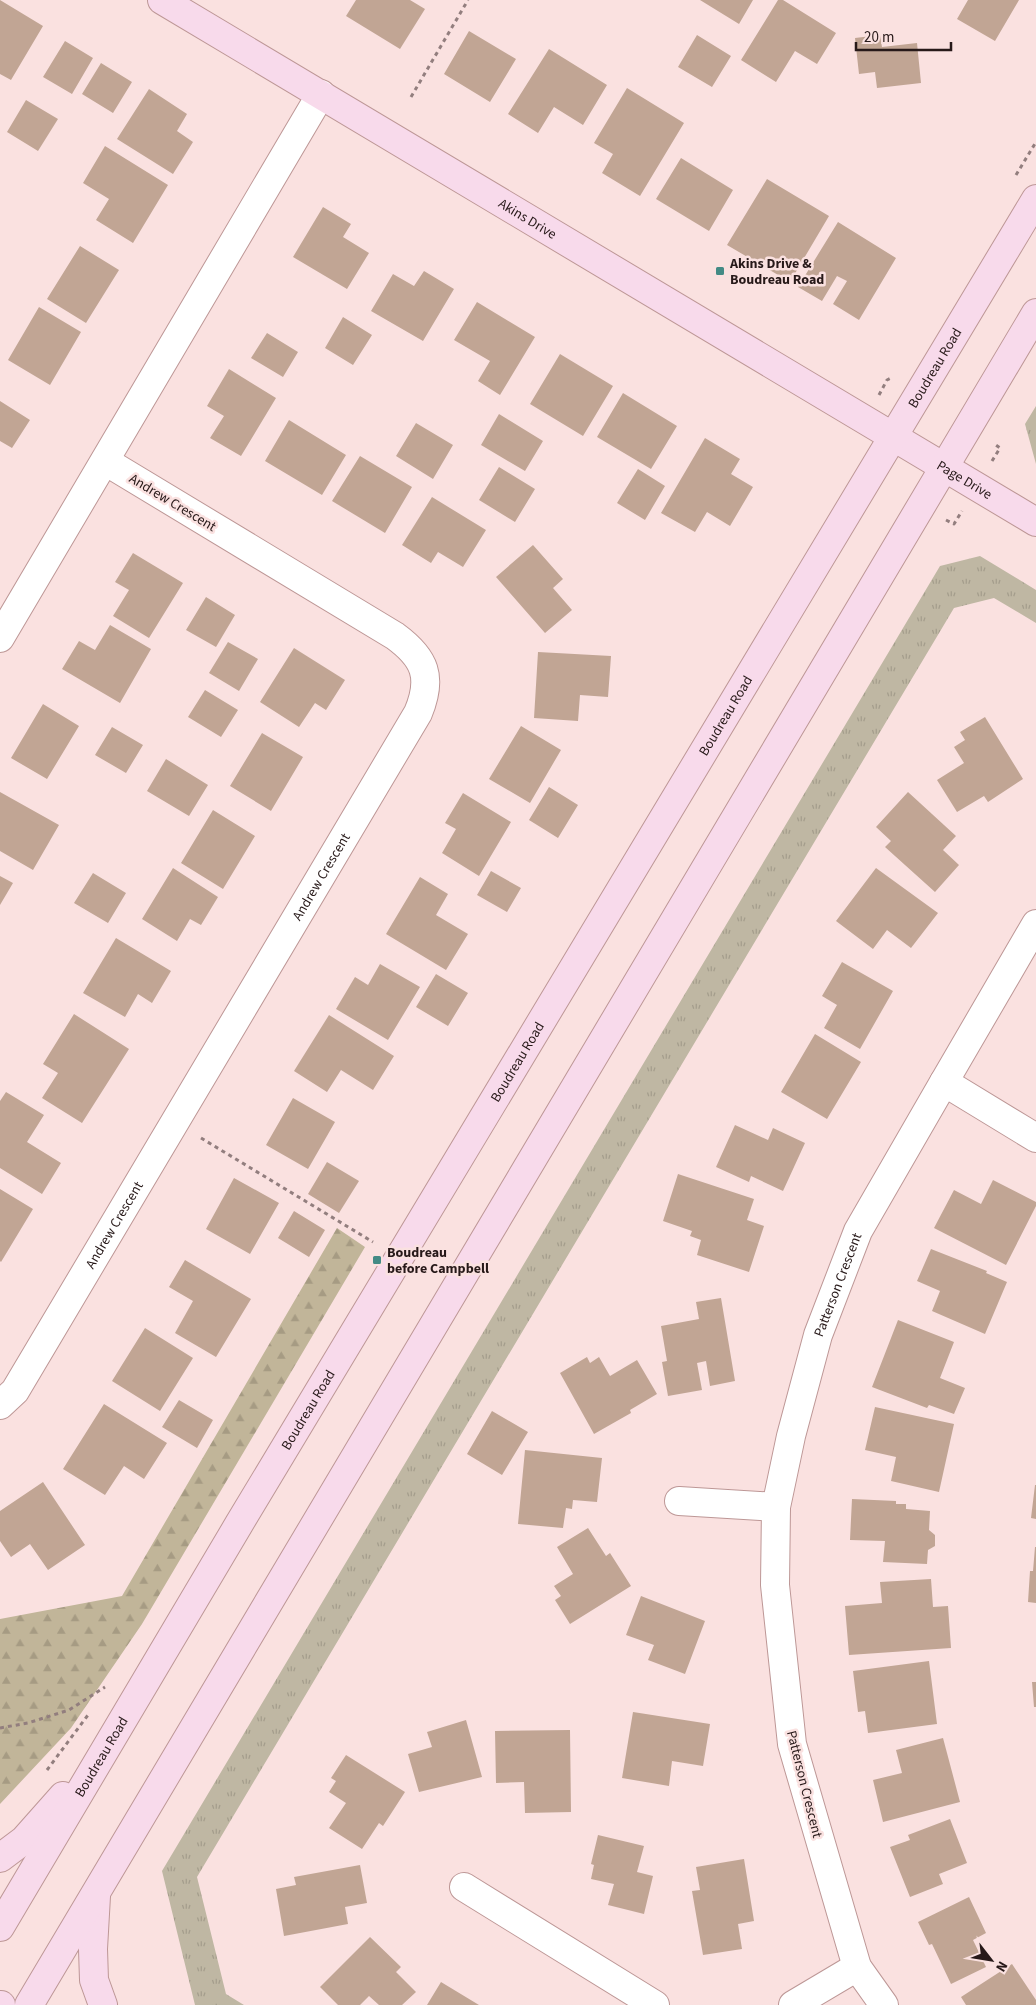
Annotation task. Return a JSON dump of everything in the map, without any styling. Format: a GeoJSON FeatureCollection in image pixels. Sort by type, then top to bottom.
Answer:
{"type":"FeatureCollection","features":[{"type":"Feature","properties":{"kind":"main road","name":"Akins Drive"},"geometry":{"type":"LineString","coordinates":[[162,0],[894,437]]}},
{"type":"Feature","properties":{"kind":"main road","name":"Boudreau Road"},"geometry":{"type":"LineString","coordinates":[[0,1927],[1036,199]]}},
{"type":"Feature","properties":{"kind":"main road"},"geometry":{"type":"LineString","coordinates":[[29,2005],[1036,313]]}},
{"type":"Feature","properties":{"kind":"main road","name":"Page Drive"},"geometry":{"type":"LineString","coordinates":[[894,437],[1036,522]]}},
{"type":"Feature","properties":{"kind":"main road"},"geometry":{"type":"LineString","coordinates":[[0,1858],[24,1840],[105,1750]]}},
{"type":"Feature","properties":{"kind":"main road"},"geometry":{"type":"LineString","coordinates":[[96,1891],[92,1949],[94,1980],[103,2005]]}},
{"type":"Feature","properties":{"kind":"street"},"geometry":{"type":"LineString","coordinates":[[0,638],[321,94]]}},
{"type":"Feature","properties":{"kind":"street","name":"Andrew Crescent"},"geometry":{"type":"LineString","coordinates":[[0,1405],[14,1391],[418,713],[425,697],[426,682],[417,655],[395,636],[105,462]]}},
{"type":"Feature","properties":{"kind":"street","name":"Patterson Crescent"},"geometry":{"type":"LineString","coordinates":[[884,2005],[857,1967],[792,1744],[776,1585],[776,1507],[791,1436],[818,1334],[858,1231],[1036,924]]}},
{"type":"Feature","properties":{"kind":"street"},"geometry":{"type":"LineString","coordinates":[[944,1082],[1036,1138]]}},
{"type":"Feature","properties":{"kind":"street"},"geometry":{"type":"LineString","coordinates":[[679,1501],[776,1507]]}},
{"type":"Feature","properties":{"kind":"street"},"geometry":{"type":"LineString","coordinates":[[464,1887],[655,2005]]}},
{"type":"Feature","properties":{"kind":"street"},"geometry":{"type":"LineString","coordinates":[[793,2005],[857,1967]]}},
{"type":"Feature","properties":{"kind":"path"},"geometry":{"type":"LineString","coordinates":[[411,97],[468,0]]}},
{"type":"Feature","properties":{"kind":"path"},"geometry":{"type":"LineString","coordinates":[[174,1122],[376,1244]]}},
{"type":"Feature","properties":{"kind":"path"},"geometry":{"type":"LineString","coordinates":[[0,1728],[28,1723],[70,1710],[108,1686]]}},
{"type":"Feature","properties":{"kind":"green space"},"geometry":{"type":"Polygon","coordinates":[[[1036,406],[1036,464],[1025,424],[1036,406]]]}},
{"type":"Feature","properties":{"kind":"green space"},"geometry":{"type":"Polygon","coordinates":[[[980,556],[1036,590],[1036,623],[994,598],[954,608],[197,1877],[226,1994],[244,2005],[195,2005],[162,1871],[940,566],[980,556]]]}},
{"type":"Feature","properties":{"kind":"green space"},"geometry":{"type":"Polygon","coordinates":[[[337,1228],[365,1247],[142,1624],[71,1728],[0,1804],[0,1619],[122,1596],[337,1228]]]}},
{"type":"Feature","properties":{"kind":"building"},"geometry":{"type":"Polygon","coordinates":[[[0,0],[43,26],[11,80],[0,74],[0,0]]]}},
{"type":"Feature","properties":{"kind":"building"},"geometry":{"type":"Polygon","coordinates":[[[356,0],[410,0],[425,9],[400,49],[346,16],[356,0]]]}},
{"type":"Feature","properties":{"kind":"building"},"geometry":{"type":"Polygon","coordinates":[[[700,0],[753,0],[739,24],[700,0]]]}},
{"type":"Feature","properties":{"kind":"building"},"geometry":{"type":"Polygon","coordinates":[[[778,0],[783,0],[836,33],[817,64],[795,51],[776,82],[741,60],[778,0]]]}},
{"type":"Feature","properties":{"kind":"building"},"geometry":{"type":"Polygon","coordinates":[[[968,0],[1019,0],[995,41],[957,19],[968,0]]]}},
{"type":"Feature","properties":{"kind":"building"},"geometry":{"type":"Polygon","coordinates":[[[469,31],[516,59],[490,102],[444,74],[469,31]]]}},
{"type":"Feature","properties":{"kind":"building"},"geometry":{"type":"Polygon","coordinates":[[[697,35],[731,56],[712,87],[678,67],[697,35]]]}},
{"type":"Feature","properties":{"kind":"building"},"geometry":{"type":"Polygon","coordinates":[[[880,35],[882,47],[917,43],[921,83],[877,88],[875,72],[859,74],[855,38],[880,35]]]}},
{"type":"Feature","properties":{"kind":"building"},"geometry":{"type":"Polygon","coordinates":[[[65,41],[93,58],[72,94],[43,77],[65,41]]]}},
{"type":"Feature","properties":{"kind":"building"},"geometry":{"type":"Polygon","coordinates":[[[549,49],[607,85],[583,125],[554,107],[538,133],[508,114],[549,49]]]}},
{"type":"Feature","properties":{"kind":"building"},"geometry":{"type":"Polygon","coordinates":[[[101,63],[132,82],[113,113],[82,94],[101,63]]]}},
{"type":"Feature","properties":{"kind":"building"},"geometry":{"type":"Polygon","coordinates":[[[627,88],[684,123],[640,196],[602,173],[613,154],[594,143],[627,88]]]}},
{"type":"Feature","properties":{"kind":"building"},"geometry":{"type":"Polygon","coordinates":[[[149,89],[187,114],[177,131],[193,142],[173,174],[117,139],[149,89]]]}},
{"type":"Feature","properties":{"kind":"building"},"geometry":{"type":"Polygon","coordinates":[[[26,100],[58,119],[38,151],[7,132],[26,100]]]}},
{"type":"Feature","properties":{"kind":"building"},"geometry":{"type":"Polygon","coordinates":[[[105,146],[168,185],[133,243],[96,220],[109,199],[83,183],[105,146]]]}},
{"type":"Feature","properties":{"kind":"building"},"geometry":{"type":"Polygon","coordinates":[[[681,158],[733,190],[709,231],[656,199],[681,158]]]}},
{"type":"Feature","properties":{"kind":"building"},"geometry":{"type":"Polygon","coordinates":[[[767,179],[829,216],[790,282],[727,245],[767,179]]]}},
{"type":"Feature","properties":{"kind":"building"},"geometry":{"type":"Polygon","coordinates":[[[323,207],[351,224],[343,237],[369,253],[347,289],[293,257],[323,207]]]}},
{"type":"Feature","properties":{"kind":"building"},"geometry":{"type":"Polygon","coordinates":[[[838,222],[896,258],[859,320],[833,304],[847,281],[837,276],[822,301],[798,287],[838,222]]]}},
{"type":"Feature","properties":{"kind":"building"},"geometry":{"type":"Polygon","coordinates":[[[80,246],[119,270],[86,323],[47,299],[80,246]]]}},
{"type":"Feature","properties":{"kind":"building"},"geometry":{"type":"Polygon","coordinates":[[[424,271],[454,289],[423,341],[371,311],[393,274],[414,286],[424,271]]]}},
{"type":"Feature","properties":{"kind":"building"},"geometry":{"type":"Polygon","coordinates":[[[477,302],[535,337],[500,395],[478,381],[490,361],[454,340],[477,302]]]}},
{"type":"Feature","properties":{"kind":"building"},"geometry":{"type":"Polygon","coordinates":[[[39,307],[81,332],[50,385],[8,360],[39,307]]]}},
{"type":"Feature","properties":{"kind":"building"},"geometry":{"type":"Polygon","coordinates":[[[343,317],[372,335],[353,365],[325,348],[343,317]]]}},
{"type":"Feature","properties":{"kind":"building"},"geometry":{"type":"Polygon","coordinates":[[[267,333],[298,352],[283,377],[251,358],[267,333]]]}},
{"type":"Feature","properties":{"kind":"building"},"geometry":{"type":"Polygon","coordinates":[[[560,354],[613,386],[583,436],[530,404],[560,354]]]}},
{"type":"Feature","properties":{"kind":"building"},"geometry":{"type":"Polygon","coordinates":[[[229,369],[276,398],[241,456],[210,438],[224,416],[207,406],[229,369]]]}},
{"type":"Feature","properties":{"kind":"building"},"geometry":{"type":"Polygon","coordinates":[[[623,393],[677,426],[651,469],[597,437],[623,393]]]}},
{"type":"Feature","properties":{"kind":"building"},"geometry":{"type":"Polygon","coordinates":[[[0,401],[30,420],[12,448],[0,441],[0,401]]]}},
{"type":"Feature","properties":{"kind":"building"},"geometry":{"type":"Polygon","coordinates":[[[499,414],[543,441],[525,471],[481,445],[499,414]]]}},
{"type":"Feature","properties":{"kind":"building"},"geometry":{"type":"Polygon","coordinates":[[[289,420],[346,455],[322,495],[265,461],[289,420]]]}},
{"type":"Feature","properties":{"kind":"building"},"geometry":{"type":"Polygon","coordinates":[[[416,423],[453,445],[433,479],[396,456],[416,423]]]}},
{"type":"Feature","properties":{"kind":"building"},"geometry":{"type":"Polygon","coordinates":[[[705,438],[740,459],[731,474],[753,487],[730,526],[707,512],[695,532],[661,513],[705,438]]]}},
{"type":"Feature","properties":{"kind":"building"},"geometry":{"type":"Polygon","coordinates":[[[360,456],[412,487],[385,533],[332,501],[360,456]]]}},
{"type":"Feature","properties":{"kind":"building"},"geometry":{"type":"Polygon","coordinates":[[[499,467],[535,489],[515,522],[479,500],[499,467]]]}},
{"type":"Feature","properties":{"kind":"building"},"geometry":{"type":"Polygon","coordinates":[[[638,469],[665,486],[645,520],[617,503],[638,469]]]}},
{"type":"Feature","properties":{"kind":"building"},"geometry":{"type":"Polygon","coordinates":[[[432,497],[486,530],[463,567],[438,552],[431,563],[402,545],[432,497]]]}},
{"type":"Feature","properties":{"kind":"building"},"geometry":{"type":"Polygon","coordinates":[[[533,545],[563,579],[553,588],[572,610],[545,633],[496,577],[533,545]]]}},
{"type":"Feature","properties":{"kind":"building"},"geometry":{"type":"Polygon","coordinates":[[[133,553],[183,583],[149,638],[113,616],[129,590],[115,582],[133,553]]]}},
{"type":"Feature","properties":{"kind":"building"},"geometry":{"type":"Polygon","coordinates":[[[206,597],[235,615],[216,647],[186,630],[206,597]]]}},
{"type":"Feature","properties":{"kind":"building"},"geometry":{"type":"Polygon","coordinates":[[[110,625],[151,649],[120,703],[62,669],[79,641],[95,650],[110,625]]]}},
{"type":"Feature","properties":{"kind":"building"},"geometry":{"type":"Polygon","coordinates":[[[228,642],[258,659],[239,691],[209,673],[228,642]]]}},
{"type":"Feature","properties":{"kind":"building"},"geometry":{"type":"Polygon","coordinates":[[[294,648],[345,680],[326,710],[315,703],[299,727],[260,702],[294,648]]]}},
{"type":"Feature","properties":{"kind":"building"},"geometry":{"type":"Polygon","coordinates":[[[538,652],[611,656],[608,697],[580,695],[578,721],[534,718],[538,652]]]}},
{"type":"Feature","properties":{"kind":"building"},"geometry":{"type":"Polygon","coordinates":[[[205,690],[238,710],[221,737],[188,717],[205,690]]]}},
{"type":"Feature","properties":{"kind":"building"},"geometry":{"type":"Polygon","coordinates":[[[43,704],[79,726],[47,779],[11,758],[43,704]]]}},
{"type":"Feature","properties":{"kind":"building"},"geometry":{"type":"Polygon","coordinates":[[[985,717],[1023,779],[988,802],[984,796],[957,812],[937,780],[964,763],[954,747],[965,740],[960,732],[985,717]]]}},
{"type":"Feature","properties":{"kind":"building"},"geometry":{"type":"Polygon","coordinates":[[[521,726],[561,750],[530,803],[489,779],[521,726]]]}},
{"type":"Feature","properties":{"kind":"building"},"geometry":{"type":"Polygon","coordinates":[[[112,727],[143,745],[126,773],[95,755],[112,727]]]}},
{"type":"Feature","properties":{"kind":"building"},"geometry":{"type":"Polygon","coordinates":[[[262,733],[303,757],[271,811],[230,786],[262,733]]]}},
{"type":"Feature","properties":{"kind":"building"},"geometry":{"type":"Polygon","coordinates":[[[166,759],[208,785],[189,816],[147,791],[166,759]]]}},
{"type":"Feature","properties":{"kind":"building"},"geometry":{"type":"Polygon","coordinates":[[[549,787],[578,805],[558,838],[529,820],[549,787]]]}},
{"type":"Feature","properties":{"kind":"building"},"geometry":{"type":"Polygon","coordinates":[[[0,792],[59,825],[33,870],[0,851],[0,792]]]}},
{"type":"Feature","properties":{"kind":"building"},"geometry":{"type":"Polygon","coordinates":[[[908,792],[956,836],[943,850],[959,865],[935,892],[885,847],[891,841],[876,827],[908,792]]]}},
{"type":"Feature","properties":{"kind":"building"},"geometry":{"type":"Polygon","coordinates":[[[463,793],[511,822],[479,876],[442,853],[456,829],[445,823],[463,793]]]}},
{"type":"Feature","properties":{"kind":"building"},"geometry":{"type":"Polygon","coordinates":[[[213,810],[255,836],[223,889],[181,863],[213,810]]]}},
{"type":"Feature","properties":{"kind":"building"},"geometry":{"type":"Polygon","coordinates":[[[173,868],[218,897],[201,925],[190,919],[177,941],[142,919],[173,868]]]}},
{"type":"Feature","properties":{"kind":"building"},"geometry":{"type":"Polygon","coordinates":[[[876,868],[938,913],[911,948],[887,930],[873,949],[836,921],[876,868]]]}},
{"type":"Feature","properties":{"kind":"building"},"geometry":{"type":"Polygon","coordinates":[[[491,871],[521,888],[507,912],[477,895],[491,871]]]}},
{"type":"Feature","properties":{"kind":"building"},"geometry":{"type":"Polygon","coordinates":[[[93,873],[126,893],[108,923],[74,903],[93,873]]]}},
{"type":"Feature","properties":{"kind":"building"},"geometry":{"type":"Polygon","coordinates":[[[0,876],[13,883],[0,905],[0,876]]]}},
{"type":"Feature","properties":{"kind":"building"},"geometry":{"type":"Polygon","coordinates":[[[420,877],[448,894],[436,915],[468,934],[446,970],[386,934],[420,877]]]}},
{"type":"Feature","properties":{"kind":"building"},"geometry":{"type":"Polygon","coordinates":[[[116,938],[171,971],[152,1003],[138,994],[125,1017],[83,993],[116,938]]]}},
{"type":"Feature","properties":{"kind":"building"},"geometry":{"type":"Polygon","coordinates":[[[842,962],[893,991],[860,1049],[824,1028],[837,1005],[822,996],[842,962]]]}},
{"type":"Feature","properties":{"kind":"building"},"geometry":{"type":"Polygon","coordinates":[[[380,964],[420,987],[388,1040],[336,1009],[355,977],[368,985],[380,964]]]}},
{"type":"Feature","properties":{"kind":"building"},"geometry":{"type":"Polygon","coordinates":[[[436,974],[468,993],[448,1026],[416,1007],[436,974]]]}},
{"type":"Feature","properties":{"kind":"building"},"geometry":{"type":"Polygon","coordinates":[[[74,1014],[129,1049],[82,1123],[42,1098],[58,1073],[43,1064],[74,1014]]]}},
{"type":"Feature","properties":{"kind":"building"},"geometry":{"type":"Polygon","coordinates":[[[329,1015],[394,1056],[373,1090],[341,1070],[327,1092],[294,1071],[329,1015]]]}},
{"type":"Feature","properties":{"kind":"building"},"geometry":{"type":"Polygon","coordinates":[[[815,1034],[861,1062],[827,1119],[781,1092],[815,1034]]]}},
{"type":"Feature","properties":{"kind":"building"},"geometry":{"type":"Polygon","coordinates":[[[6,1092],[44,1115],[27,1142],[61,1163],[42,1194],[0,1168],[0,1101],[6,1092]]]}},
{"type":"Feature","properties":{"kind":"building"},"geometry":{"type":"Polygon","coordinates":[[[293,1098],[335,1122],[308,1169],[266,1145],[293,1098]]]}},
{"type":"Feature","properties":{"kind":"building"},"geometry":{"type":"Polygon","coordinates":[[[735,1125],[768,1140],[773,1128],[805,1143],[783,1191],[751,1176],[749,1182],[716,1167],[735,1125]]]}},
{"type":"Feature","properties":{"kind":"building"},"geometry":{"type":"Polygon","coordinates":[[[327,1162],[359,1181],[339,1213],[308,1194],[327,1162]]]}},
{"type":"Feature","properties":{"kind":"building"},"geometry":{"type":"Polygon","coordinates":[[[678,1174],[754,1199],[747,1220],[764,1226],[749,1272],[697,1255],[701,1240],[690,1236],[692,1231],[663,1221],[678,1174]]]}},
{"type":"Feature","properties":{"kind":"building"},"geometry":{"type":"Polygon","coordinates":[[[234,1178],[279,1203],[250,1254],[206,1229],[234,1178]]]}},
{"type":"Feature","properties":{"kind":"building"},"geometry":{"type":"Polygon","coordinates":[[[993,1180],[1036,1202],[1036,1206],[1006,1265],[934,1228],[954,1190],[981,1204],[993,1180]]]}},
{"type":"Feature","properties":{"kind":"building"},"geometry":{"type":"Polygon","coordinates":[[[0,1189],[33,1209],[1,1262],[0,1261],[0,1189]]]}},
{"type":"Feature","properties":{"kind":"building"},"geometry":{"type":"Polygon","coordinates":[[[294,1211],[325,1230],[309,1257],[278,1238],[294,1211]]]}},
{"type":"Feature","properties":{"kind":"building"},"geometry":{"type":"Polygon","coordinates":[[[931,1249],[987,1271],[986,1273],[1007,1282],[985,1334],[932,1311],[940,1291],[917,1281],[931,1249]]]}},
{"type":"Feature","properties":{"kind":"building"},"geometry":{"type":"Polygon","coordinates":[[[185,1260],[251,1299],[216,1357],[175,1333],[193,1301],[169,1287],[185,1260]]]}},
{"type":"Feature","properties":{"kind":"building"},"geometry":{"type":"Polygon","coordinates":[[[721,1298],[735,1381],[710,1386],[706,1361],[697,1363],[702,1390],[668,1396],[662,1362],[667,1361],[661,1326],[699,1319],[696,1302],[721,1298]]]}},
{"type":"Feature","properties":{"kind":"building"},"geometry":{"type":"Polygon","coordinates":[[[898,1320],[954,1342],[940,1378],[965,1388],[954,1414],[929,1405],[927,1408],[872,1387],[898,1320]]]}},
{"type":"Feature","properties":{"kind":"building"},"geometry":{"type":"Polygon","coordinates":[[[145,1328],[193,1358],[160,1411],[112,1381],[145,1328]]]}},
{"type":"Feature","properties":{"kind":"building"},"geometry":{"type":"Polygon","coordinates":[[[587,1357],[590,1363],[599,1357],[610,1376],[637,1360],[657,1394],[630,1410],[631,1413],[594,1434],[560,1373],[587,1357]]]}},
{"type":"Feature","properties":{"kind":"building"},"geometry":{"type":"Polygon","coordinates":[[[179,1400],[213,1420],[197,1448],[162,1427],[179,1400]]]}},
{"type":"Feature","properties":{"kind":"building"},"geometry":{"type":"Polygon","coordinates":[[[104,1404],[167,1443],[144,1479],[124,1466],[105,1495],[63,1469],[104,1404]]]}},
{"type":"Feature","properties":{"kind":"building"},"geometry":{"type":"Polygon","coordinates":[[[875,1407],[954,1424],[939,1492],[891,1481],[896,1457],[865,1450],[875,1407]]]}},
{"type":"Feature","properties":{"kind":"building"},"geometry":{"type":"Polygon","coordinates":[[[492,1411],[528,1432],[502,1475],[467,1454],[492,1411]]]}},
{"type":"Feature","properties":{"kind":"building"},"geometry":{"type":"Polygon","coordinates":[[[525,1450],[602,1458],[597,1502],[573,1500],[572,1509],[566,1508],[563,1528],[518,1524],[525,1450]]]}},
{"type":"Feature","properties":{"kind":"building"},"geometry":{"type":"Polygon","coordinates":[[[43,1482],[85,1545],[48,1570],[30,1544],[11,1557],[0,1541],[0,1511],[43,1482]]]}},
{"type":"Feature","properties":{"kind":"building"},"geometry":{"type":"Polygon","coordinates":[[[1036,1485],[1036,1519],[1031,1518],[1036,1485]]]}},
{"type":"Feature","properties":{"kind":"building"},"geometry":{"type":"Polygon","coordinates":[[[852,1499],[896,1501],[896,1504],[906,1504],[906,1509],[930,1511],[929,1530],[935,1535],[935,1546],[928,1550],[927,1564],[883,1562],[885,1541],[850,1540],[852,1499]]]}},
{"type":"Feature","properties":{"kind":"building"},"geometry":{"type":"Polygon","coordinates":[[[588,1528],[606,1556],[610,1553],[631,1586],[570,1624],[555,1600],[561,1596],[554,1586],[573,1574],[557,1547],[588,1528]]]}},
{"type":"Feature","properties":{"kind":"building"},"geometry":{"type":"Polygon","coordinates":[[[1035,1547],[1036,1603],[1028,1602],[1030,1571],[1033,1571],[1035,1547]]]}},
{"type":"Feature","properties":{"kind":"building"},"geometry":{"type":"Polygon","coordinates":[[[931,1579],[933,1607],[948,1606],[951,1648],[849,1655],[845,1606],[882,1603],[880,1582],[931,1579]]]}},
{"type":"Feature","properties":{"kind":"building"},"geometry":{"type":"Polygon","coordinates":[[[641,1596],[705,1621],[685,1674],[648,1660],[654,1645],[626,1635],[641,1596]]]}},
{"type":"Feature","properties":{"kind":"building"},"geometry":{"type":"Polygon","coordinates":[[[929,1661],[937,1724],[868,1733],[865,1711],[858,1712],[853,1671],[929,1661]]]}},
{"type":"Feature","properties":{"kind":"building"},"geometry":{"type":"Polygon","coordinates":[[[1032,1682],[1036,1682],[1036,1707],[1034,1707],[1032,1682]]]}},
{"type":"Feature","properties":{"kind":"building"},"geometry":{"type":"Polygon","coordinates":[[[633,1712],[710,1724],[703,1766],[672,1761],[669,1786],[622,1778],[633,1712]]]}},
{"type":"Feature","properties":{"kind":"building"},"geometry":{"type":"Polygon","coordinates":[[[466,1720],[482,1777],[419,1792],[408,1754],[432,1747],[427,1732],[466,1720]]]}},
{"type":"Feature","properties":{"kind":"building"},"geometry":{"type":"Polygon","coordinates":[[[570,1730],[571,1812],[525,1813],[524,1782],[496,1783],[495,1731],[570,1730]]]}},
{"type":"Feature","properties":{"kind":"building"},"geometry":{"type":"Polygon","coordinates":[[[943,1738],[960,1802],[883,1822],[873,1780],[902,1773],[896,1750],[943,1738]]]}},
{"type":"Feature","properties":{"kind":"building"},"geometry":{"type":"Polygon","coordinates":[[[346,1755],[405,1792],[383,1826],[379,1823],[362,1849],[329,1828],[346,1803],[329,1792],[336,1781],[331,1778],[346,1755]]]}},
{"type":"Feature","properties":{"kind":"building"},"geometry":{"type":"Polygon","coordinates":[[[950,1819],[967,1863],[939,1874],[943,1884],[910,1897],[890,1847],[910,1840],[908,1835],[950,1819]]]}},
{"type":"Feature","properties":{"kind":"building"},"geometry":{"type":"Polygon","coordinates":[[[598,1835],[644,1846],[637,1872],[653,1876],[644,1914],[608,1905],[614,1884],[591,1879],[594,1865],[591,1864],[598,1835]]]}},
{"type":"Feature","properties":{"kind":"building"},"geometry":{"type":"Polygon","coordinates":[[[744,1859],[754,1921],[738,1924],[742,1949],[703,1955],[692,1891],[700,1890],[696,1867],[744,1859]]]}},
{"type":"Feature","properties":{"kind":"building"},"geometry":{"type":"Polygon","coordinates":[[[360,1865],[367,1903],[345,1907],[348,1924],[284,1936],[276,1889],[296,1885],[294,1877],[360,1865]]]}},
{"type":"Feature","properties":{"kind":"building"},"geometry":{"type":"Polygon","coordinates":[[[969,1897],[986,1933],[973,1940],[986,1967],[951,1984],[932,1944],[929,1945],[918,1922],[969,1897]]]}},
{"type":"Feature","properties":{"kind":"building"},"geometry":{"type":"Polygon","coordinates":[[[370,1937],[401,1967],[396,1972],[416,1992],[402,2005],[379,2005],[369,1996],[360,2005],[338,2005],[320,1987],[370,1937]]]}},
{"type":"Feature","properties":{"kind":"building"},"geometry":{"type":"Polygon","coordinates":[[[1012,1964],[1036,2000],[1036,2005],[966,2005],[961,1997],[1012,1964]]]}},
{"type":"Feature","properties":{"kind":"building"},"geometry":{"type":"Polygon","coordinates":[[[441,1982],[479,2005],[427,2005],[441,1982]]]}},
{"type":"Feature","properties":{"kind":"place","name":"Akins Drive & Boudreau Road"},"geometry":{"type":"Point","coordinates":[720,271]}},
{"type":"Feature","properties":{"kind":"place","name":"Boudreau before Campbell"},"geometry":{"type":"Point","coordinates":[377,1260]}}]}
